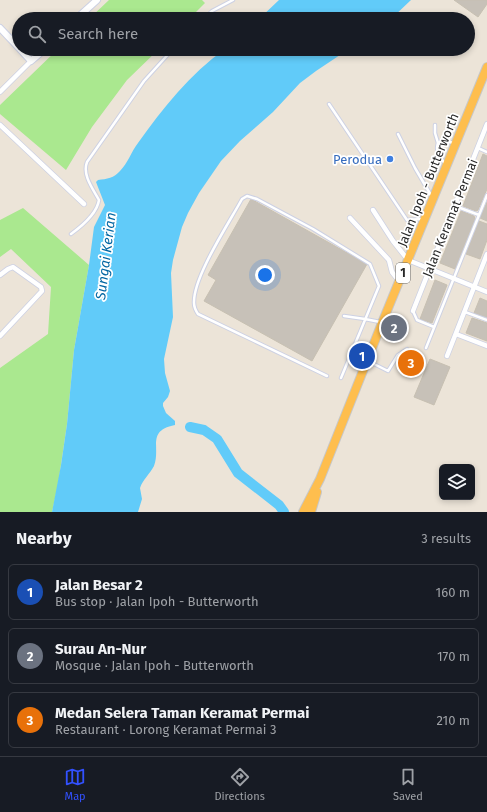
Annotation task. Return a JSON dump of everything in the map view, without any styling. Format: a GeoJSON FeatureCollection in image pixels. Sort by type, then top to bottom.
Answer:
{"type":"FeatureCollection","features":[{"type":"Feature","properties":{"kind":"highway","name":"Jalan Ipoh - Butterworth"},"geometry":{"type":"LineString","coordinates":[[303,512],[320,479],[424,219],[487,67]]}},
{"type":"Feature","properties":{"kind":"highway","name":"Jalan Ipoh - Butterworth"},"geometry":{"type":"LineString","coordinates":[[311,511],[320,479]]}},
{"type":"Feature","properties":{"kind":"street"},"geometry":{"type":"LineString","coordinates":[[84,12],[97,0]]}},
{"type":"Feature","properties":{"kind":"street"},"geometry":{"type":"LineString","coordinates":[[0,28],[12,41]]}},
{"type":"Feature","properties":{"kind":"street"},"geometry":{"type":"LineString","coordinates":[[27,56],[32,61]]}},
{"type":"Feature","properties":{"kind":"street"},"geometry":{"type":"LineString","coordinates":[[0,92],[37,56]]}},
{"type":"Feature","properties":{"kind":"street","name":"Jalan Keramat Permai"},"geometry":{"type":"LineString","coordinates":[[413,311],[487,124]]}},
{"type":"Feature","properties":{"kind":"street"},"geometry":{"type":"LineString","coordinates":[[0,125],[84,204]]}},
{"type":"Feature","properties":{"kind":"street"},"geometry":{"type":"LineString","coordinates":[[373,210],[393,241],[408,260],[487,292]]}},
{"type":"Feature","properties":{"kind":"street"},"geometry":{"type":"LineString","coordinates":[[350,218],[365,232],[389,260],[392,272],[399,281]]}},
{"type":"Feature","properties":{"kind":"street"},"geometry":{"type":"LineString","coordinates":[[447,356],[487,254]]}},
{"type":"Feature","properties":{"kind":"street"},"geometry":{"type":"LineString","coordinates":[[0,275],[13,267],[41,287],[42,291],[0,336]]}},
{"type":"Feature","properties":{"kind":"street"},"geometry":{"type":"LineString","coordinates":[[456,334],[487,346]]}},
{"type":"Feature","properties":{"kind":"lane"},"geometry":{"type":"LineString","coordinates":[[211,12],[233,0]]}},
{"type":"Feature","properties":{"kind":"lane"},"geometry":{"type":"LineString","coordinates":[[71,234],[82,226],[92,215],[99,203],[99,200],[85,174],[87,162],[144,81],[167,56]]}},
{"type":"Feature","properties":{"kind":"lane"},"geometry":{"type":"LineString","coordinates":[[329,104],[407,220],[424,219]]}},
{"type":"Feature","properties":{"kind":"lane"},"geometry":{"type":"LineString","coordinates":[[435,125],[438,143],[437,153],[446,166]]}},
{"type":"Feature","properties":{"kind":"lane"},"geometry":{"type":"LineString","coordinates":[[398,134],[433,199]]}},
{"type":"Feature","properties":{"kind":"lane"},"geometry":{"type":"LineString","coordinates":[[438,143],[442,141],[456,143]]}},
{"type":"Feature","properties":{"kind":"lane"},"geometry":{"type":"LineString","coordinates":[[478,148],[487,152]]}},
{"type":"Feature","properties":{"kind":"lane"},"geometry":{"type":"LineString","coordinates":[[426,348],[487,195]]}},
{"type":"Feature","properties":{"kind":"lane"},"geometry":{"type":"LineString","coordinates":[[327,376],[198,314],[194,304],[195,290],[203,271],[242,199],[247,196],[313,229],[370,264],[379,286],[341,378]]}},
{"type":"Feature","properties":{"kind":"lane"},"geometry":{"type":"LineString","coordinates":[[455,205],[479,215]]}},
{"type":"Feature","properties":{"kind":"lane"},"geometry":{"type":"LineString","coordinates":[[413,311],[417,320],[434,327]]}},
{"type":"Feature","properties":{"kind":"lane"},"geometry":{"type":"LineString","coordinates":[[465,311],[487,320]]}},
{"type":"Feature","properties":{"kind":"lane"},"geometry":{"type":"LineString","coordinates":[[344,316],[382,323]]}},
{"type":"Feature","properties":{"kind":"lane"},"geometry":{"type":"LineString","coordinates":[[367,361],[388,371],[398,356],[407,350]]}},
{"type":"Feature","properties":{"kind":"green space"},"geometry":{"type":"Polygon","coordinates":[[[109,0],[202,0],[205,3],[196,12],[96,12],[109,0]]]}},
{"type":"Feature","properties":{"kind":"green space"},"geometry":{"type":"Polygon","coordinates":[[[51,56],[152,56],[127,80],[92,127],[66,170],[0,114],[0,105],[51,56]]]}},
{"type":"Feature","properties":{"kind":"green space"},"geometry":{"type":"Polygon","coordinates":[[[23,208],[89,265],[74,350],[67,424],[58,485],[52,512],[0,512],[0,368],[48,334],[51,287],[11,249],[0,257],[0,220],[23,208]]]}},
{"type":"Feature","properties":{"kind":"water"},"geometry":{"type":"Polygon","coordinates":[[[279,0],[411,0],[398,12],[266,12],[279,0]]]}},
{"type":"Feature","properties":{"kind":"water","name":"Sungai Kerian"},"geometry":{"type":"Polygon","coordinates":[[[216,56],[338,56],[300,83],[273,112],[240,141],[221,161],[199,193],[188,213],[182,227],[173,260],[171,273],[173,317],[164,359],[165,373],[170,391],[168,397],[163,403],[163,406],[166,413],[175,421],[175,425],[160,431],[157,436],[156,459],[151,472],[140,488],[142,499],[138,512],[52,512],[61,465],[67,424],[74,350],[94,227],[105,205],[96,182],[98,180],[113,177],[120,171],[147,130],[167,104],[200,69],[216,56]]]}},
{"type":"Feature","properties":{"kind":"building"},"geometry":{"type":"Polygon","coordinates":[[[454,0],[487,0],[487,4],[478,17],[475,15],[475,12],[471,12],[454,0]]]}},
{"type":"Feature","properties":{"kind":"building"},"geometry":{"type":"Polygon","coordinates":[[[483,154],[487,156],[487,189],[478,210],[476,211],[463,206],[483,154]]]}},
{"type":"Feature","properties":{"kind":"building"},"geometry":{"type":"Polygon","coordinates":[[[251,199],[367,264],[312,361],[204,301],[216,280],[208,275],[251,199]]]}},
{"type":"Feature","properties":{"kind":"building"},"geometry":{"type":"Polygon","coordinates":[[[487,202],[487,221],[480,218],[487,202]]]}},
{"type":"Feature","properties":{"kind":"building"},"geometry":{"type":"Polygon","coordinates":[[[461,211],[474,216],[475,219],[455,269],[440,263],[461,211]]]}},
{"type":"Feature","properties":{"kind":"building"},"geometry":{"type":"Polygon","coordinates":[[[479,221],[487,224],[487,240],[480,259],[466,254],[479,221]]]}},
{"type":"Feature","properties":{"kind":"building"},"geometry":{"type":"Polygon","coordinates":[[[435,280],[447,285],[432,323],[420,319],[435,280]]]}},
{"type":"Feature","properties":{"kind":"building"},"geometry":{"type":"Polygon","coordinates":[[[480,298],[487,301],[487,318],[474,313],[480,298]]]}},
{"type":"Feature","properties":{"kind":"building"},"geometry":{"type":"Polygon","coordinates":[[[472,318],[487,323],[487,341],[466,333],[472,318]]]}},
{"type":"Feature","properties":{"kind":"building"},"geometry":{"type":"Polygon","coordinates":[[[430,359],[450,367],[434,405],[414,397],[430,359]]]}},
{"type":"Feature","properties":{"kind":"waterway"},"geometry":{"type":"LineString","coordinates":[[190,427],[204,430],[217,439],[238,473],[279,505],[284,512]]}},
{"type":"Feature","properties":{"kind":"place","name":"Perodua"},"geometry":{"type":"Point","coordinates":[390,159]}},
{"type":"Feature","properties":{"kind":"place","name":"Surau An-Nur"},"geometry":{"type":"Point","coordinates":[394,328]}},
{"type":"Feature","properties":{"kind":"place","name":"Jalan Besar 2"},"geometry":{"type":"Point","coordinates":[362,356]}},
{"type":"Feature","properties":{"kind":"place","name":"Medan Selera Taman Keramat Permai"},"geometry":{"type":"Point","coordinates":[411,363]}}]}
